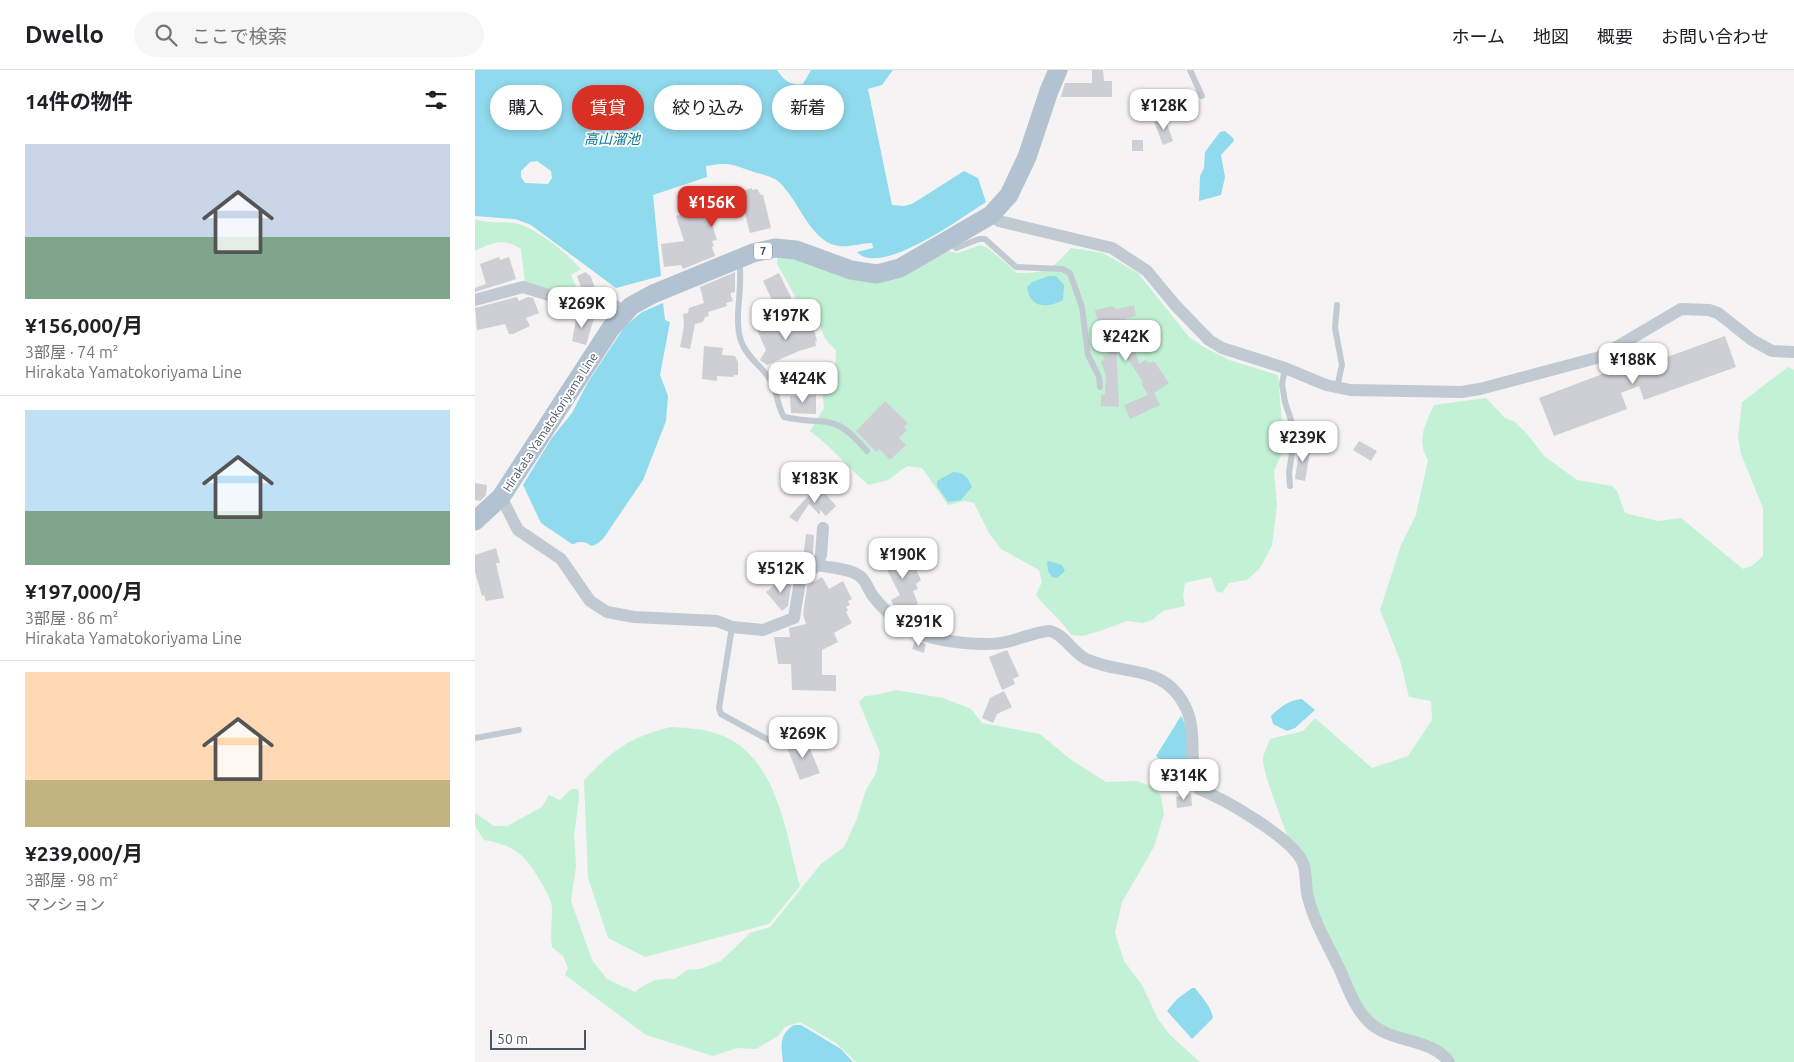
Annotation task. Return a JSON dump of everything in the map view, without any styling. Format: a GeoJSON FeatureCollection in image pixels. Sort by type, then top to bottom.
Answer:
{"type":"FeatureCollection","features":[{"type":"Feature","properties":{"kind":"main road","name":"Hirakata Yamatokoriyama Line"},"geometry":{"type":"LineString","coordinates":[[475,521],[501,497],[611,328],[631,306],[653,294],[738,259],[775,248],[796,250],[851,270],[877,274],[900,268],[991,215],[1009,195],[1027,157],[1058,70]]}},
{"type":"Feature","properties":{"kind":"street"},"geometry":{"type":"LineString","coordinates":[[991,215],[999,221],[1112,248],[1147,272],[1209,340],[1222,348],[1350,390],[1461,392],[1480,389],[1600,357],[1681,309],[1709,310],[1718,313],[1752,340],[1772,351],[1794,352]]}},
{"type":"Feature","properties":{"kind":"street"},"geometry":{"type":"LineString","coordinates":[[475,300],[523,287],[588,306],[615,306],[625,312]]}},
{"type":"Feature","properties":{"kind":"street"},"geometry":{"type":"LineString","coordinates":[[501,497],[519,530],[561,560],[590,601],[607,612],[634,618],[717,621],[732,627],[763,630],[794,618],[800,581],[817,565],[821,555],[823,528]]}},
{"type":"Feature","properties":{"kind":"street"},"geometry":{"type":"LineString","coordinates":[[817,565],[844,570],[861,577],[873,596],[891,616],[905,628],[926,636],[979,644],[1003,643],[1049,631],[1057,634],[1083,658],[1105,667],[1153,675],[1167,682],[1186,708],[1191,725],[1193,776],[1199,789],[1222,798],[1294,850],[1303,862],[1307,896],[1356,1006],[1369,1023],[1381,1031],[1396,1038],[1437,1050],[1449,1062]]}},
{"type":"Feature","properties":{"kind":"lane"},"geometry":{"type":"LineString","coordinates":[[1190,70],[1202,96]]}},
{"type":"Feature","properties":{"kind":"lane"},"geometry":{"type":"LineString","coordinates":[[948,241],[956,248],[979,239],[985,239],[1016,267],[1062,269],[1070,273],[1082,307],[1088,355],[1099,377],[1100,386]]}},
{"type":"Feature","properties":{"kind":"lane"},"geometry":{"type":"LineString","coordinates":[[738,259],[741,274],[739,323],[741,341],[749,357],[771,381],[780,411],[784,417],[836,423],[851,431],[867,451]]}},
{"type":"Feature","properties":{"kind":"lane"},"geometry":{"type":"LineString","coordinates":[[1337,305],[1335,328],[1342,365],[1337,387]]}},
{"type":"Feature","properties":{"kind":"lane"},"geometry":{"type":"LineString","coordinates":[[1285,368],[1282,384],[1285,402],[1295,432],[1289,473],[1291,486]]}},
{"type":"Feature","properties":{"kind":"lane"},"geometry":{"type":"LineString","coordinates":[[732,627],[719,708],[721,714],[774,743]]}},
{"type":"Feature","properties":{"kind":"lane"},"geometry":{"type":"LineString","coordinates":[[475,738],[519,730]]}},
{"type":"Feature","properties":{"kind":"green space"},"geometry":{"type":"Polygon","coordinates":[[[475,219],[514,223],[541,235],[581,269],[571,275],[583,302],[525,283],[521,249],[509,243],[498,242],[475,251],[475,219]]]}},
{"type":"Feature","properties":{"kind":"green space"},"geometry":{"type":"Polygon","coordinates":[[[980,245],[988,248],[1017,273],[1047,269],[1058,262],[1071,248],[1103,253],[1138,273],[1189,337],[1229,360],[1278,375],[1284,449],[1274,471],[1277,505],[1272,545],[1260,568],[1247,580],[1229,583],[1222,593],[1216,591],[1211,577],[1185,583],[1183,595],[1185,606],[1163,611],[1152,620],[1143,623],[1127,621],[1083,636],[1071,635],[1036,595],[1042,582],[1039,570],[1001,549],[989,533],[974,503],[965,501],[948,505],[922,468],[907,466],[888,480],[869,485],[810,431],[824,408],[822,387],[835,375],[836,350],[826,340],[817,319],[811,315],[798,314],[793,306],[795,296],[777,264],[778,256],[789,255],[856,279],[947,251],[958,253],[980,245]]]}},
{"type":"Feature","properties":{"kind":"green space"},"geometry":{"type":"Polygon","coordinates":[[[1788,367],[1794,370],[1794,1062],[1455,1062],[1447,1052],[1437,1045],[1383,1028],[1373,1021],[1363,1006],[1330,938],[1277,809],[1263,760],[1270,739],[1303,731],[1315,718],[1372,768],[1408,756],[1432,720],[1431,701],[1409,697],[1400,660],[1380,610],[1401,545],[1416,515],[1428,460],[1424,453],[1423,432],[1434,405],[1486,398],[1505,418],[1515,422],[1528,435],[1544,456],[1577,480],[1612,486],[1617,491],[1625,513],[1658,521],[1681,518],[1743,569],[1752,566],[1763,556],[1763,508],[1741,454],[1738,437],[1742,402],[1788,367]]]}},
{"type":"Feature","properties":{"kind":"green space"},"geometry":{"type":"Polygon","coordinates":[[[896,690],[943,698],[971,709],[982,723],[1040,734],[1070,759],[1106,782],[1136,781],[1152,786],[1161,796],[1164,814],[1154,847],[1122,902],[1115,933],[1124,961],[1142,985],[1158,1019],[1170,1035],[1200,1062],[856,1062],[836,1043],[800,1022],[785,1027],[778,1036],[756,1049],[737,1048],[713,1056],[646,1035],[565,975],[568,968],[563,956],[552,947],[551,903],[536,874],[525,859],[513,849],[484,840],[475,826],[475,813],[494,826],[507,826],[542,807],[549,795],[560,800],[571,789],[578,789],[579,799],[574,835],[576,866],[571,901],[592,960],[607,979],[635,992],[653,981],[675,979],[687,970],[700,969],[721,961],[750,933],[770,927],[821,864],[844,847],[856,821],[866,790],[876,773],[880,753],[859,702],[865,696],[896,690]]]}},
{"type":"Feature","properties":{"kind":"green space"},"geometry":{"type":"Polygon","coordinates":[[[671,727],[704,730],[723,736],[742,747],[756,762],[768,780],[777,800],[800,886],[769,924],[645,957],[608,938],[588,878],[584,780],[604,760],[623,746],[644,735],[671,727]]]}},
{"type":"Feature","properties":{"kind":"water","name":"高山溜池"},"geometry":{"type":"Polygon","coordinates":[[[475,70],[777,70],[788,82],[803,84],[811,70],[893,70],[882,85],[868,89],[892,205],[904,206],[912,204],[964,171],[978,178],[986,202],[922,242],[884,257],[868,258],[857,252],[873,248],[872,243],[838,246],[827,242],[819,236],[807,222],[786,189],[776,180],[766,175],[729,164],[706,166],[707,177],[653,195],[661,276],[616,288],[531,225],[515,219],[475,216],[475,70]],[[537,161],[530,162],[521,171],[521,177],[525,183],[548,184],[552,178],[551,171],[537,161]]]}},
{"type":"Feature","properties":{"kind":"water"},"geometry":{"type":"Polygon","coordinates":[[[1225,131],[1234,141],[1221,155],[1225,177],[1221,195],[1199,201],[1200,176],[1204,168],[1205,152],[1220,132],[1225,131]]]}},
{"type":"Feature","properties":{"kind":"water"},"geometry":{"type":"Polygon","coordinates":[[[1049,276],[1056,276],[1064,285],[1063,300],[1051,305],[1035,303],[1031,299],[1027,287],[1032,282],[1049,276]]]}},
{"type":"Feature","properties":{"kind":"water"},"geometry":{"type":"Polygon","coordinates":[[[663,303],[665,320],[670,322],[660,375],[668,396],[666,421],[643,480],[603,539],[593,546],[584,542],[572,544],[541,523],[523,485],[551,439],[572,413],[588,382],[625,326],[642,312],[663,303]]]}},
{"type":"Feature","properties":{"kind":"water"},"geometry":{"type":"Polygon","coordinates":[[[953,472],[965,476],[972,487],[961,500],[948,502],[937,486],[937,481],[953,472]]]}},
{"type":"Feature","properties":{"kind":"water"},"geometry":{"type":"Polygon","coordinates":[[[1047,562],[1062,565],[1065,571],[1057,578],[1052,577],[1048,571],[1047,562]]]}},
{"type":"Feature","properties":{"kind":"water"},"geometry":{"type":"Polygon","coordinates":[[[1302,699],[1315,710],[1295,728],[1287,731],[1273,724],[1271,716],[1285,704],[1302,699]]]}},
{"type":"Feature","properties":{"kind":"water"},"geometry":{"type":"Polygon","coordinates":[[[1181,716],[1186,727],[1188,742],[1188,756],[1184,767],[1165,763],[1156,756],[1181,716]]]}},
{"type":"Feature","properties":{"kind":"water"},"geometry":{"type":"Polygon","coordinates":[[[1192,988],[1195,988],[1206,1002],[1213,1018],[1192,1039],[1167,1011],[1177,999],[1192,988]]]}},
{"type":"Feature","properties":{"kind":"water"},"geometry":{"type":"Polygon","coordinates":[[[794,1025],[801,1025],[841,1049],[853,1062],[783,1062],[783,1036],[794,1025]]]}},
{"type":"Feature","properties":{"kind":"building"},"geometry":{"type":"Polygon","coordinates":[[[1092,70],[1103,70],[1104,81],[1112,81],[1112,97],[1061,97],[1065,83],[1092,83],[1092,70]]]}},
{"type":"Feature","properties":{"kind":"building"},"geometry":{"type":"Polygon","coordinates":[[[1165,118],[1173,141],[1163,145],[1154,122],[1165,118]]]}},
{"type":"Feature","properties":{"kind":"building"},"geometry":{"type":"Polygon","coordinates":[[[1132,140],[1143,140],[1143,151],[1132,151],[1132,140]]]}},
{"type":"Feature","properties":{"kind":"building"},"geometry":{"type":"Polygon","coordinates":[[[752,188],[752,190],[757,189],[763,195],[771,228],[750,233],[743,206],[724,213],[709,215],[717,240],[712,241],[715,256],[683,269],[681,265],[664,267],[661,244],[684,241],[676,216],[710,205],[710,199],[736,195],[735,193],[752,188]]]}},
{"type":"Feature","properties":{"kind":"building"},"geometry":{"type":"Polygon","coordinates":[[[499,257],[500,260],[509,257],[516,279],[475,292],[475,288],[486,284],[480,264],[499,257]]]}},
{"type":"Feature","properties":{"kind":"building"},"geometry":{"type":"Polygon","coordinates":[[[586,272],[590,275],[599,298],[585,298],[577,276],[586,272]]]}},
{"type":"Feature","properties":{"kind":"building"},"geometry":{"type":"Polygon","coordinates":[[[735,272],[735,292],[730,293],[733,301],[726,303],[727,306],[708,312],[709,316],[705,317],[703,322],[695,324],[690,349],[680,347],[684,326],[683,314],[688,313],[689,308],[704,303],[700,287],[735,272]]]}},
{"type":"Feature","properties":{"kind":"building"},"geometry":{"type":"Polygon","coordinates":[[[779,273],[791,297],[790,301],[776,308],[763,281],[779,273]]]}},
{"type":"Feature","properties":{"kind":"building"},"geometry":{"type":"Polygon","coordinates":[[[517,297],[519,301],[528,297],[533,298],[539,313],[526,318],[530,326],[513,334],[509,334],[505,324],[477,330],[475,308],[517,297]]]}},
{"type":"Feature","properties":{"kind":"building"},"geometry":{"type":"Polygon","coordinates":[[[1134,305],[1136,316],[1126,318],[1139,364],[1145,360],[1150,363],[1154,361],[1169,383],[1154,393],[1160,405],[1130,419],[1124,405],[1148,395],[1141,383],[1143,382],[1116,341],[1119,407],[1101,406],[1101,395],[1105,394],[1106,377],[1101,361],[1104,360],[1103,356],[1109,354],[1103,332],[1100,333],[1095,310],[1113,306],[1118,309],[1134,305]]]}},
{"type":"Feature","properties":{"kind":"building"},"geometry":{"type":"Polygon","coordinates":[[[577,314],[594,318],[586,345],[572,341],[577,314]]]}},
{"type":"Feature","properties":{"kind":"building"},"geometry":{"type":"Polygon","coordinates":[[[779,320],[783,330],[812,322],[817,341],[815,341],[816,346],[767,365],[760,360],[766,350],[757,330],[779,320]]]}},
{"type":"Feature","properties":{"kind":"building"},"geometry":{"type":"Polygon","coordinates":[[[1725,336],[1736,367],[1644,400],[1639,386],[1621,393],[1627,409],[1554,436],[1539,398],[1613,370],[1615,376],[1725,336]]]}},
{"type":"Feature","properties":{"kind":"building"},"geometry":{"type":"Polygon","coordinates":[[[704,346],[723,348],[722,355],[735,356],[738,362],[738,375],[734,375],[734,377],[717,376],[717,381],[702,379],[704,346]]]}},
{"type":"Feature","properties":{"kind":"building"},"geometry":{"type":"Polygon","coordinates":[[[816,395],[816,414],[791,413],[790,396],[816,395]]]}},
{"type":"Feature","properties":{"kind":"building"},"geometry":{"type":"Polygon","coordinates":[[[885,401],[908,423],[904,427],[907,430],[899,438],[906,445],[890,460],[879,449],[876,452],[856,431],[885,401]]]}},
{"type":"Feature","properties":{"kind":"building"},"geometry":{"type":"Polygon","coordinates":[[[1359,441],[1377,451],[1371,461],[1353,450],[1359,441]]]}},
{"type":"Feature","properties":{"kind":"building"},"geometry":{"type":"Polygon","coordinates":[[[1300,445],[1311,446],[1305,481],[1295,479],[1300,445]]]}},
{"type":"Feature","properties":{"kind":"building"},"geometry":{"type":"Polygon","coordinates":[[[475,483],[487,485],[486,495],[480,501],[475,500],[475,483]]]}},
{"type":"Feature","properties":{"kind":"building"},"geometry":{"type":"Polygon","coordinates":[[[818,485],[836,506],[826,516],[820,510],[820,515],[809,504],[797,522],[789,517],[818,485]]]}},
{"type":"Feature","properties":{"kind":"building"},"geometry":{"type":"Polygon","coordinates":[[[806,534],[814,535],[813,553],[809,562],[803,560],[806,534]]]}},
{"type":"Feature","properties":{"kind":"building"},"geometry":{"type":"Polygon","coordinates":[[[496,548],[500,563],[496,563],[504,598],[486,601],[484,595],[482,596],[475,572],[475,555],[496,548]]]}},
{"type":"Feature","properties":{"kind":"building"},"geometry":{"type":"Polygon","coordinates":[[[907,550],[921,580],[916,584],[918,589],[913,591],[918,604],[901,613],[895,608],[891,600],[900,595],[883,562],[907,550]]]}},
{"type":"Feature","properties":{"kind":"building"},"geometry":{"type":"Polygon","coordinates":[[[784,577],[791,586],[788,606],[782,611],[766,592],[784,577]]]}},
{"type":"Feature","properties":{"kind":"building"},"geometry":{"type":"Polygon","coordinates":[[[822,577],[829,589],[843,581],[852,599],[848,601],[850,605],[846,607],[848,610],[846,612],[852,623],[834,633],[838,642],[822,650],[822,675],[836,675],[836,691],[792,690],[791,664],[778,664],[774,637],[790,637],[789,628],[806,624],[803,614],[807,586],[822,577]]]}},
{"type":"Feature","properties":{"kind":"building"},"geometry":{"type":"Polygon","coordinates":[[[915,640],[926,644],[924,653],[912,649],[915,640]]]}},
{"type":"Feature","properties":{"kind":"building"},"geometry":{"type":"Polygon","coordinates":[[[1007,650],[1019,676],[1013,679],[1015,684],[1002,690],[989,657],[1007,650]]]}},
{"type":"Feature","properties":{"kind":"building"},"geometry":{"type":"Polygon","coordinates":[[[1004,691],[1012,707],[997,714],[993,723],[982,718],[990,698],[1004,691]]]}},
{"type":"Feature","properties":{"kind":"building"},"geometry":{"type":"Polygon","coordinates":[[[805,737],[820,773],[800,780],[786,745],[805,737]]]}},
{"type":"Feature","properties":{"kind":"building"},"geometry":{"type":"Polygon","coordinates":[[[1191,794],[1192,806],[1177,808],[1176,797],[1191,794]]]}}]}
